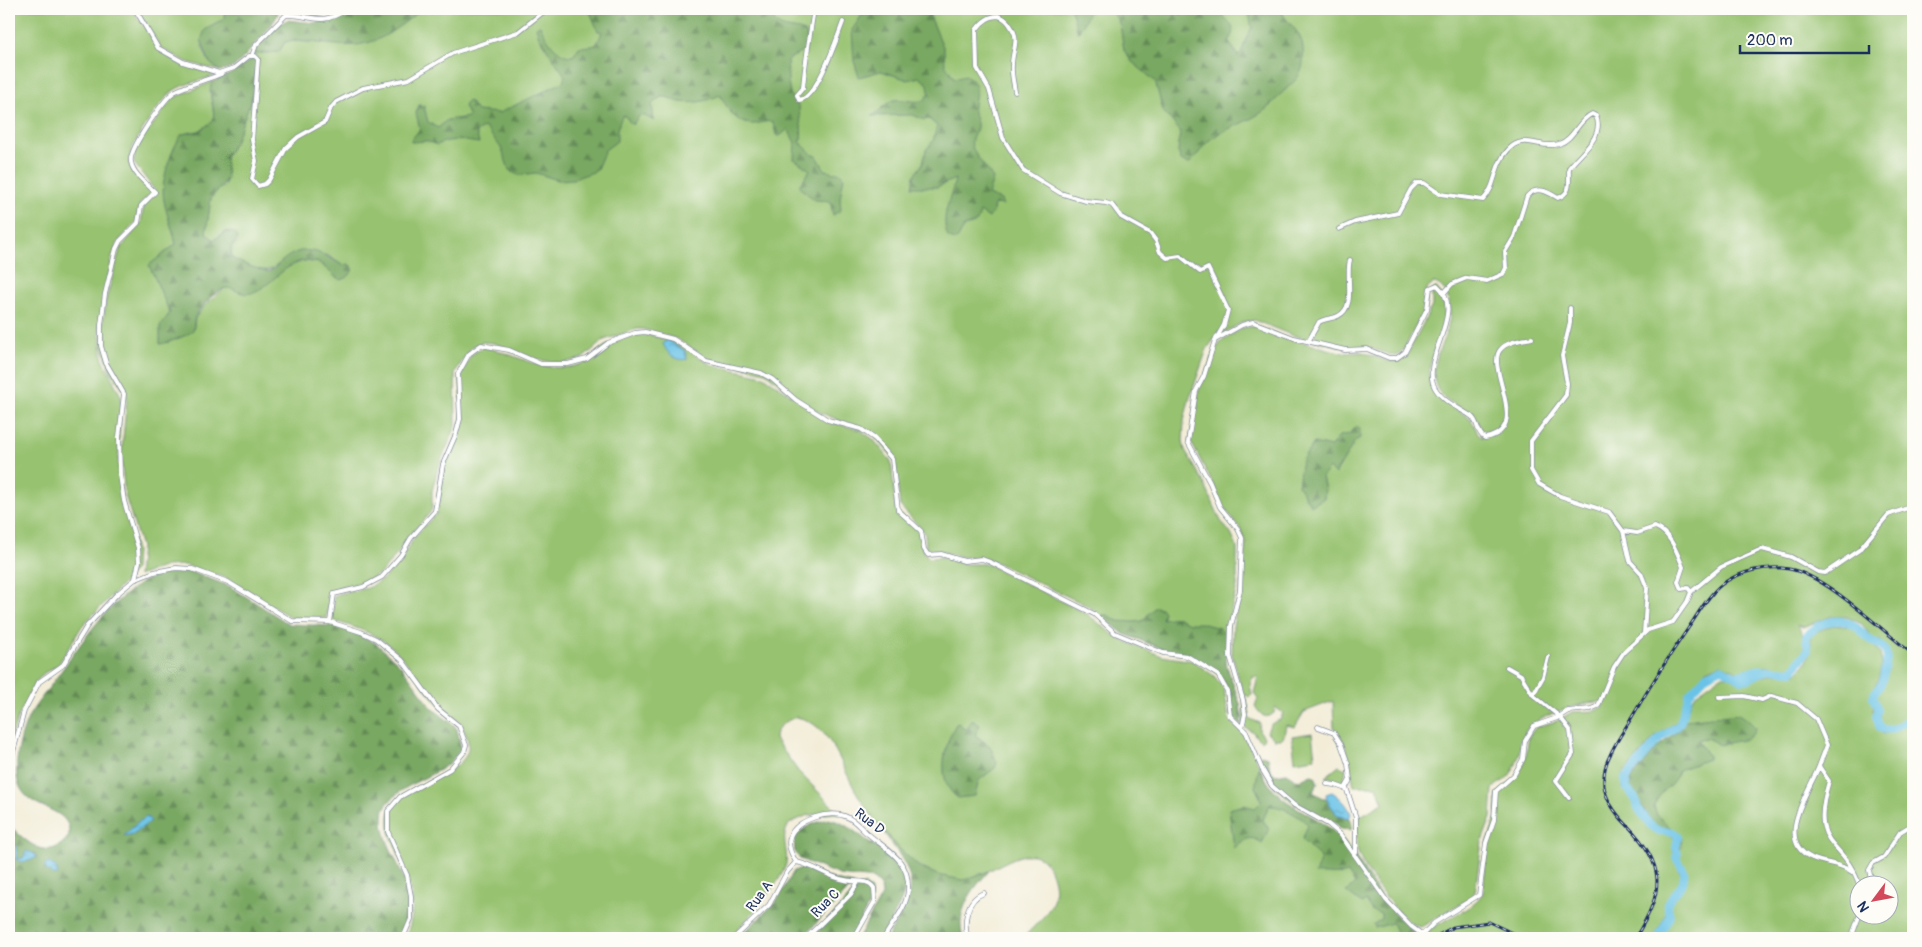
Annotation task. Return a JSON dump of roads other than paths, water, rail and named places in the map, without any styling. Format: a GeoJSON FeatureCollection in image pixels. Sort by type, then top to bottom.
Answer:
{"type":"FeatureCollection","features":[{"type":"Feature","properties":{"kind":"street"},"geometry":{"type":"LineString","coordinates":[[135,9],[161,51],[194,67],[219,73],[227,72]]}},
{"type":"Feature","properties":{"kind":"street"},"geometry":{"type":"LineString","coordinates":[[134,580],[139,556],[124,501],[120,475],[119,437],[124,394],[110,372],[101,346],[101,325],[105,294],[116,249],[120,240],[138,223],[141,206],[154,192],[136,173],[131,163],[131,153],[137,140],[173,93],[227,72],[252,56],[256,45],[284,17],[289,15],[316,20],[332,17],[347,9]]}},
{"type":"Feature","properties":{"kind":"street"},"geometry":{"type":"LineString","coordinates":[[252,56],[257,57],[259,67],[252,140],[256,161],[252,179],[255,185],[260,186],[269,180],[286,148],[298,137],[325,122],[336,102],[362,88],[408,79],[453,53],[518,32],[547,9]]}},
{"type":"Feature","properties":{"kind":"street"},"geometry":{"type":"LineString","coordinates":[[814,9],[809,49],[803,72],[803,88],[797,96],[800,100],[814,88],[843,22]]}},
{"type":"Feature","properties":{"kind":"street"},"geometry":{"type":"LineString","coordinates":[[1015,92],[1012,66],[1017,41],[1015,32],[1007,20],[1000,16],[984,20],[976,30],[976,62],[979,73],[989,89],[1003,138],[1021,167],[1060,193],[1078,200],[1112,205],[1121,217],[1150,233],[1156,241],[1160,252],[1167,258],[1180,256],[1200,272],[1208,268],[1228,310],[1224,324],[1215,340],[1207,368],[1196,391],[1188,442],[1210,483],[1220,507],[1238,529],[1242,538],[1240,590],[1231,626],[1230,656],[1243,700],[1245,714],[1242,728]]}},
{"type":"Feature","properties":{"kind":"street"},"geometry":{"type":"LineString","coordinates":[[1339,229],[1359,221],[1398,213],[1411,189],[1417,183],[1424,183],[1440,194],[1483,200],[1493,186],[1494,174],[1502,157],[1515,144],[1530,141],[1551,145],[1560,144],[1570,136],[1584,117],[1592,114],[1596,116],[1599,123],[1596,134],[1583,154],[1570,168],[1570,188],[1566,194],[1558,198],[1546,191],[1539,190],[1527,196],[1514,237],[1505,252],[1506,268],[1503,274],[1486,281],[1467,278],[1452,284],[1443,294]]}},
{"type":"Feature","properties":{"kind":"street"},"geometry":{"type":"LineString","coordinates":[[1309,340],[1319,322],[1337,317],[1348,304],[1347,270],[1350,260]]}},
{"type":"Feature","properties":{"kind":"street"},"geometry":{"type":"LineString","coordinates":[[1215,340],[1242,324],[1251,322],[1262,324],[1286,336],[1345,350],[1367,349],[1389,358],[1397,358],[1405,352],[1427,309],[1430,288],[1437,286],[1443,294],[1447,321],[1437,350],[1433,372],[1434,385],[1445,399],[1473,418],[1483,437],[1497,433],[1506,418],[1507,402],[1497,367],[1500,350],[1510,343],[1532,338]]}},
{"type":"Feature","properties":{"kind":"street"},"geometry":{"type":"LineString","coordinates":[[1570,308],[1570,323],[1562,356],[1567,383],[1566,395],[1531,441],[1531,470],[1539,484],[1560,496],[1609,512],[1623,531],[1630,561],[1641,572],[1647,588],[1644,633]]}},
{"type":"Feature","properties":{"kind":"street"},"geometry":{"type":"LineString","coordinates":[[330,622],[334,594],[363,587],[382,577],[401,555],[411,538],[436,511],[442,469],[460,419],[458,374],[464,361],[473,349],[481,345],[492,346],[509,350],[541,364],[568,364],[587,359],[608,343],[635,333],[645,332],[673,339],[706,361],[767,376],[796,400],[828,420],[861,429],[870,435],[892,459],[898,510],[921,531],[924,549],[928,555],[941,554],[964,561],[982,559],[1094,614],[1115,633],[1124,638],[1163,653],[1182,655],[1199,661],[1222,679],[1228,696],[1230,716],[1242,728],[1272,786],[1294,805],[1333,827],[1357,857],[1386,900],[1427,938]]}},
{"type":"Feature","properties":{"kind":"street"},"geometry":{"type":"LineString","coordinates":[[1422,935],[1434,923],[1479,895],[1486,844],[1494,820],[1496,792],[1512,779],[1521,763],[1525,741],[1530,729],[1538,723],[1560,717],[1568,711],[1591,709],[1598,706],[1618,659],[1644,633],[1672,622],[1687,602],[1691,592],[1721,567],[1762,549],[1791,557],[1818,572],[1825,572],[1859,550],[1888,515],[1913,506]]}},
{"type":"Feature","properties":{"kind":"street"},"geometry":{"type":"LineString","coordinates":[[1623,531],[1641,532],[1656,527],[1663,530],[1675,547],[1683,567],[1683,573],[1677,579],[1680,586],[1682,590],[1688,588],[1691,592]]}},
{"type":"Feature","properties":{"kind":"street"},"geometry":{"type":"LineString","coordinates":[[9,767],[24,711],[39,682],[63,665],[92,621],[134,580],[166,569],[192,568],[228,582],[292,621],[330,622],[361,632],[389,648],[402,660],[438,709],[459,726],[466,746],[464,752],[450,769],[400,797],[388,811],[386,818],[388,832],[407,875],[411,896],[411,919],[403,938]]}},
{"type":"Feature","properties":{"kind":"street"},"geometry":{"type":"LineString","coordinates":[[1533,695],[1543,677],[1548,658]]}},
{"type":"Feature","properties":{"kind":"street"},"geometry":{"type":"LineString","coordinates":[[1507,667],[1521,676],[1533,695],[1568,725],[1572,736],[1573,754],[1556,782],[1568,798]]}},
{"type":"Feature","properties":{"kind":"street"},"geometry":{"type":"LineString","coordinates":[[1719,697],[1744,696],[1762,700],[1771,696],[1790,700],[1804,708],[1816,719],[1827,743],[1827,749],[1798,809],[1794,831],[1796,840],[1805,854],[1844,866],[1855,874]]}},
{"type":"Feature","properties":{"kind":"street"},"geometry":{"type":"LineString","coordinates":[[1318,727],[1330,729],[1341,744],[1350,778],[1346,789],[1356,818],[1357,857]]}},
{"type":"Feature","properties":{"kind":"street"},"geometry":{"type":"LineString","coordinates":[[1819,766],[1829,781],[1822,801],[1823,828],[1829,842],[1855,874]]}},
{"type":"Feature","properties":{"kind":"street"},"geometry":{"type":"LineString","coordinates":[[1326,784],[1346,789]]}},
{"type":"Feature","properties":{"kind":"street","name":"Rua D"},"geometry":{"type":"LineString","coordinates":[[796,862],[790,846],[792,832],[805,822],[826,815],[848,817],[893,853],[906,872],[908,892],[903,907],[884,938]]}},
{"type":"Feature","properties":{"kind":"street"},"geometry":{"type":"LineString","coordinates":[[1870,874],[1869,870],[1873,863],[1884,857],[1900,832],[1913,824]]}},
{"type":"Feature","properties":{"kind":"street"},"geometry":{"type":"LineString","coordinates":[[796,862],[813,866],[837,878],[872,884],[876,896],[854,938]]}},
{"type":"Feature","properties":{"kind":"street","name":"Rua A"},"geometry":{"type":"LineString","coordinates":[[734,938],[769,905],[786,872],[796,862]]}},
{"type":"Feature","properties":{"kind":"street","name":"Rua C"},"geometry":{"type":"LineString","coordinates":[[806,938],[851,894],[858,882]]}},
{"type":"Feature","properties":{"kind":"street"},"geometry":{"type":"LineString","coordinates":[[968,938],[965,925],[966,914],[974,900],[984,893]]}},
{"type":"Feature","properties":{"kind":"street"},"geometry":{"type":"LineString","coordinates":[[1851,938],[1856,924]]}},
{"type":"Feature","properties":{"kind":"water"},"geometry":{"type":"Polygon","coordinates":[[[668,340],[685,351],[687,359],[676,358],[669,353],[663,343],[668,340]]]}},
{"type":"Feature","properties":{"kind":"water"},"geometry":{"type":"Polygon","coordinates":[[[1332,792],[1348,807],[1351,814],[1349,818],[1338,816],[1327,800],[1326,794],[1332,792]]]}},
{"type":"Feature","properties":{"kind":"water"},"geometry":{"type":"Polygon","coordinates":[[[147,817],[151,821],[133,834],[124,836],[137,823],[147,817]]]}},
{"type":"Feature","properties":{"kind":"water"},"geometry":{"type":"Polygon","coordinates":[[[9,843],[16,846],[18,859],[23,858],[26,851],[33,853],[37,857],[25,862],[16,859],[9,855],[9,843]]]}},
{"type":"Feature","properties":{"kind":"water"},"geometry":{"type":"Polygon","coordinates":[[[49,863],[56,867],[58,875],[53,875],[46,870],[45,865],[49,863]]]}},
{"type":"Feature","properties":{"kind":"waterway"},"geometry":{"type":"LineString","coordinates":[[1658,938],[1670,916],[1667,903],[1679,889],[1684,876],[1684,871],[1676,857],[1678,853],[1676,848],[1678,836],[1673,832],[1659,831],[1650,825],[1638,808],[1635,798],[1627,789],[1625,779],[1660,738],[1680,724],[1689,694],[1707,675],[1721,668],[1742,680],[1749,679],[1768,669],[1792,671],[1808,650],[1806,637],[1822,624],[1841,621],[1856,627],[1885,650],[1887,659],[1882,683],[1873,697],[1878,710],[1876,716],[1880,728],[1888,730],[1913,717]]}},
{"type":"Feature","properties":{"kind":"waterway"},"geometry":{"type":"LineString","coordinates":[[1735,675],[1762,669]]}},
{"type":"Feature","properties":{"kind":"railway"},"geometry":{"type":"LineString","coordinates":[[1635,938],[1652,906],[1656,892],[1655,866],[1640,840],[1615,812],[1609,802],[1604,786],[1605,769],[1616,744],[1653,683],[1716,589],[1728,580],[1754,570],[1780,568],[1804,573],[1836,592],[1913,654]]}},
{"type":"Feature","properties":{"kind":"railway"},"geometry":{"type":"LineString","coordinates":[[1433,938],[1453,927],[1489,922],[1523,938]]}}]}
